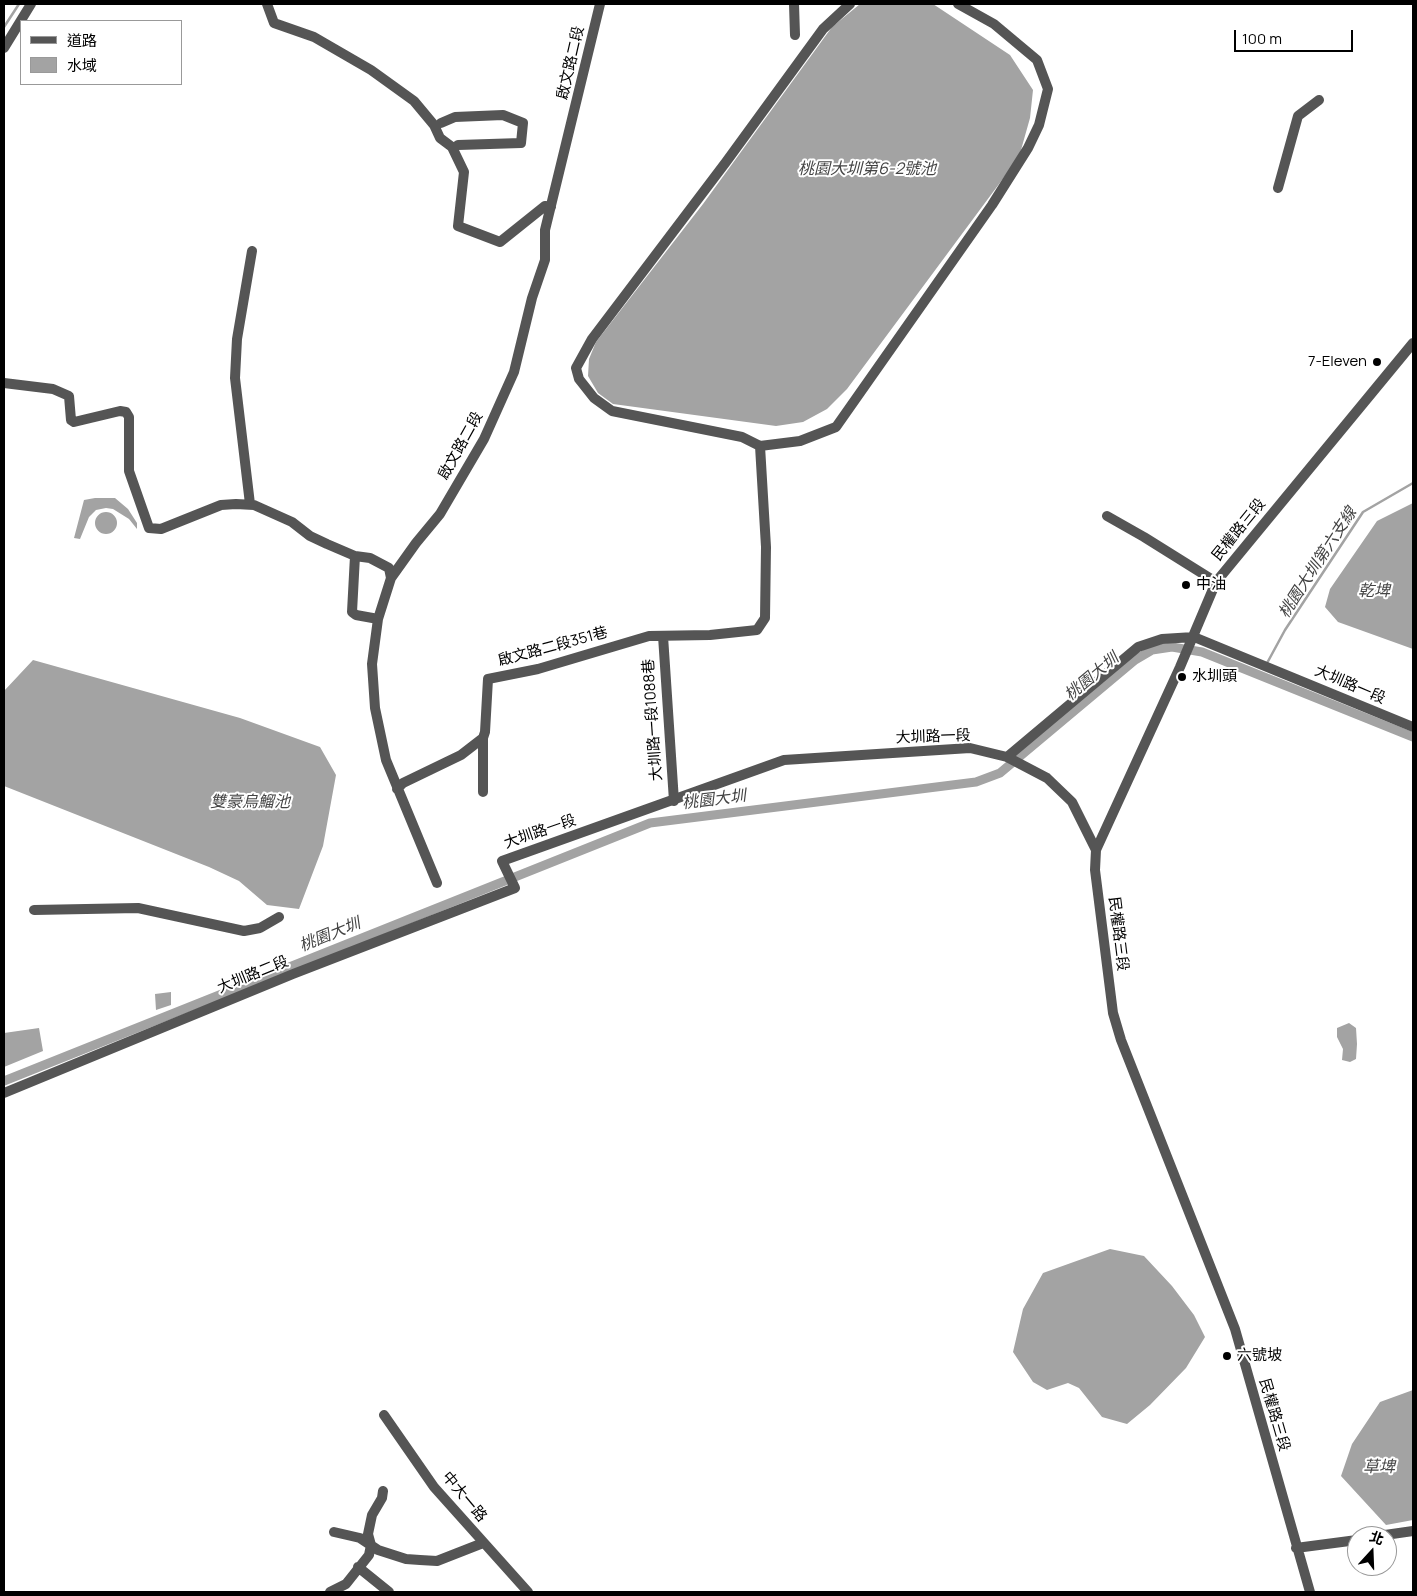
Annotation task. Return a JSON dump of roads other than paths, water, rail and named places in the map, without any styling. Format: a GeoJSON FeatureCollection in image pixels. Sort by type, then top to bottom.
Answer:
{"type":"FeatureCollection","features":[{"type":"Feature","properties":{"kind":"street"},"geometry":{"type":"LineString","coordinates":[[21,20],[31,4]]}},
{"type":"Feature","properties":{"kind":"street"},"geometry":{"type":"LineString","coordinates":[[267,4],[274,24],[314,37],[371,70],[414,101],[434,125],[440,138],[452,147],[464,172],[458,226],[500,242],[546,206],[551,207]]}},
{"type":"Feature","properties":{"kind":"street","name":"啟文路二段"},"geometry":{"type":"LineString","coordinates":[[437,882],[386,760],[374,708],[372,664],[378,619],[391,578],[450,498],[484,439],[514,372],[532,298],[545,260],[545,230],[600,4]]}},
{"type":"Feature","properties":{"kind":"street"},"geometry":{"type":"LineString","coordinates":[[794,4],[796,35]]}},
{"type":"Feature","properties":{"kind":"street"},"geometry":{"type":"LineString","coordinates":[[850,4],[823,29],[726,162],[592,339],[576,368],[579,379],[594,398],[612,411],[742,437],[760,446],[800,441],[836,427],[992,205],[1028,148],[1039,125],[1048,88],[1037,60],[994,24],[958,4]]}},
{"type":"Feature","properties":{"kind":"street"},"geometry":{"type":"LineString","coordinates":[[4,48],[20,22]]}},
{"type":"Feature","properties":{"kind":"street"},"geometry":{"type":"LineString","coordinates":[[1278,188],[1298,116],[1319,100]]}},
{"type":"Feature","properties":{"kind":"street"},"geometry":{"type":"LineString","coordinates":[[440,123],[455,117],[503,115],[523,124],[521,143],[458,145]]}},
{"type":"Feature","properties":{"kind":"street"},"geometry":{"type":"LineString","coordinates":[[250,504],[235,378],[237,339],[252,251]]}},
{"type":"Feature","properties":{"kind":"street","name":"民權路三段"},"geometry":{"type":"LineString","coordinates":[[1310,1592],[1235,1329],[1124,1049],[1113,1013],[1094,870],[1096,850],[1181,666],[1216,582],[1413,343]]}},
{"type":"Feature","properties":{"kind":"street"},"geometry":{"type":"LineString","coordinates":[[4,383],[53,389],[69,396],[71,420],[74,422],[120,411],[126,412],[129,417],[129,470],[149,528],[161,529],[221,505],[250,504],[280,516],[310,536],[355,556],[370,558],[389,568],[391,578]]}},
{"type":"Feature","properties":{"kind":"street"},"geometry":{"type":"LineString","coordinates":[[663,636],[673,634],[710,635],[757,630],[765,618],[766,547],[760,446]]}},
{"type":"Feature","properties":{"kind":"street"},"geometry":{"type":"LineString","coordinates":[[1107,516],[1216,582]]}},
{"type":"Feature","properties":{"kind":"street"},"geometry":{"type":"LineString","coordinates":[[355,556],[352,612],[356,615],[378,619]]}},
{"type":"Feature","properties":{"kind":"street","name":"啟文路二段351巷"},"geometry":{"type":"LineString","coordinates":[[483,738],[486,732],[488,679],[538,669],[649,636],[659,634],[663,636]]}},
{"type":"Feature","properties":{"kind":"street","name":"大圳路一段1088巷"},"geometry":{"type":"LineString","coordinates":[[663,636],[674,801]]}},
{"type":"Feature","properties":{"kind":"street","name":"大圳路一段"},"geometry":{"type":"LineString","coordinates":[[515,888],[502,861],[674,801],[784,760],[970,748],[1009,758],[1138,647],[1162,639],[1193,637],[1413,727]]}},
{"type":"Feature","properties":{"kind":"street"},"geometry":{"type":"LineString","coordinates":[[397,789],[404,783],[461,755],[483,738]]}},
{"type":"Feature","properties":{"kind":"street"},"geometry":{"type":"LineString","coordinates":[[483,738],[483,792]]}},
{"type":"Feature","properties":{"kind":"street"},"geometry":{"type":"LineString","coordinates":[[1009,758],[1047,778],[1072,802],[1096,850]]}},
{"type":"Feature","properties":{"kind":"street","name":"大圳路二段"},"geometry":{"type":"LineString","coordinates":[[4,1093],[284,978],[515,888]]}},
{"type":"Feature","properties":{"kind":"street"},"geometry":{"type":"LineString","coordinates":[[34,910],[138,908],[244,931],[260,928],[279,917]]}},
{"type":"Feature","properties":{"kind":"street","name":"中大一路"},"geometry":{"type":"LineString","coordinates":[[384,1415],[434,1487],[528,1592]]}},
{"type":"Feature","properties":{"kind":"street"},"geometry":{"type":"LineString","coordinates":[[330,1592],[346,1584],[369,1555],[371,1545],[368,1534],[372,1515],[382,1498],[383,1491]]}},
{"type":"Feature","properties":{"kind":"street"},"geometry":{"type":"LineString","coordinates":[[1397,1533],[1413,1530]]}},
{"type":"Feature","properties":{"kind":"street"},"geometry":{"type":"LineString","coordinates":[[334,1532],[360,1538],[378,1550],[406,1559],[437,1561],[483,1543]]}},
{"type":"Feature","properties":{"kind":"street"},"geometry":{"type":"LineString","coordinates":[[1296,1548],[1347,1541]]}},
{"type":"Feature","properties":{"kind":"street"},"geometry":{"type":"LineString","coordinates":[[358,1567],[389,1592]]}},
{"type":"Feature","properties":{"kind":"water","name":"桃園大圳第6-2號池"},"geometry":{"type":"Polygon","coordinates":[[[860,4],[933,4],[1010,55],[1033,90],[1030,118],[1019,157],[847,389],[827,409],[803,422],[776,426],[613,404],[598,393],[588,376],[589,359],[596,342],[703,204],[832,27],[860,4]]]}},
{"type":"Feature","properties":{"kind":"water"},"geometry":{"type":"Polygon","coordinates":[[[115,498],[128,509],[137,523],[137,529],[129,519],[113,509],[106,508],[96,510],[89,517],[80,539],[74,538],[84,500],[115,498]]]}},
{"type":"Feature","properties":{"kind":"water","name":"乾埤"},"geometry":{"type":"Polygon","coordinates":[[[1413,503],[1413,649],[1338,622],[1325,607],[1330,589],[1377,521],[1413,503]]]}},
{"type":"Feature","properties":{"kind":"water"},"geometry":{"type":"Polygon","coordinates":[[[106,512],[114,515],[117,523],[114,531],[106,534],[98,531],[95,523],[98,515],[106,512]]]}},
{"type":"Feature","properties":{"kind":"water","name":"雙豪烏鰡池"},"geometry":{"type":"Polygon","coordinates":[[[33,660],[240,718],[320,747],[336,775],[323,846],[299,909],[267,905],[239,881],[209,867],[4,786],[4,691],[33,660]]]}},
{"type":"Feature","properties":{"kind":"water"},"geometry":{"type":"Polygon","coordinates":[[[171,992],[171,1005],[156,1010],[155,994],[171,992]]]}},
{"type":"Feature","properties":{"kind":"water"},"geometry":{"type":"Polygon","coordinates":[[[1349,1023],[1356,1028],[1357,1044],[1356,1059],[1350,1062],[1342,1060],[1343,1049],[1337,1037],[1337,1028],[1349,1023]]]}},
{"type":"Feature","properties":{"kind":"water"},"geometry":{"type":"Polygon","coordinates":[[[39,1028],[43,1051],[4,1067],[4,1033],[39,1028]]]}},
{"type":"Feature","properties":{"kind":"water"},"geometry":{"type":"Polygon","coordinates":[[[1110,1249],[1144,1256],[1172,1286],[1194,1315],[1205,1337],[1186,1368],[1150,1405],[1127,1424],[1102,1417],[1079,1388],[1068,1383],[1047,1390],[1033,1382],[1013,1352],[1023,1309],[1043,1273],[1110,1249]]]}},
{"type":"Feature","properties":{"kind":"water","name":"草埤"},"geometry":{"type":"Polygon","coordinates":[[[1413,1390],[1413,1520],[1386,1525],[1341,1476],[1352,1444],[1380,1402],[1413,1390]]]}},
{"type":"Feature","properties":{"kind":"waterway"},"geometry":{"type":"LineString","coordinates":[[4,27],[19,4]]}},
{"type":"Feature","properties":{"kind":"waterway","name":"桃園大圳第六支線"},"geometry":{"type":"LineString","coordinates":[[1266,665],[1285,630],[1363,512],[1413,483]]}},
{"type":"Feature","properties":{"kind":"waterway","name":"桃園大圳"},"geometry":{"type":"LineString","coordinates":[[4,1081],[650,823],[976,782],[1000,773],[1135,660],[1152,650],[1172,647],[1202,652],[1413,737]]}},
{"type":"Feature","properties":{"kind":"place","name":"7-Eleven"},"geometry":{"type":"Point","coordinates":[1377,362]}},
{"type":"Feature","properties":{"kind":"place","name":"中油"},"geometry":{"type":"Point","coordinates":[1186,585]}},
{"type":"Feature","properties":{"kind":"place","name":"水圳頭"},"geometry":{"type":"Point","coordinates":[1182,677]}},
{"type":"Feature","properties":{"kind":"place","name":"六號坡"},"geometry":{"type":"Point","coordinates":[1227,1356]}}]}
